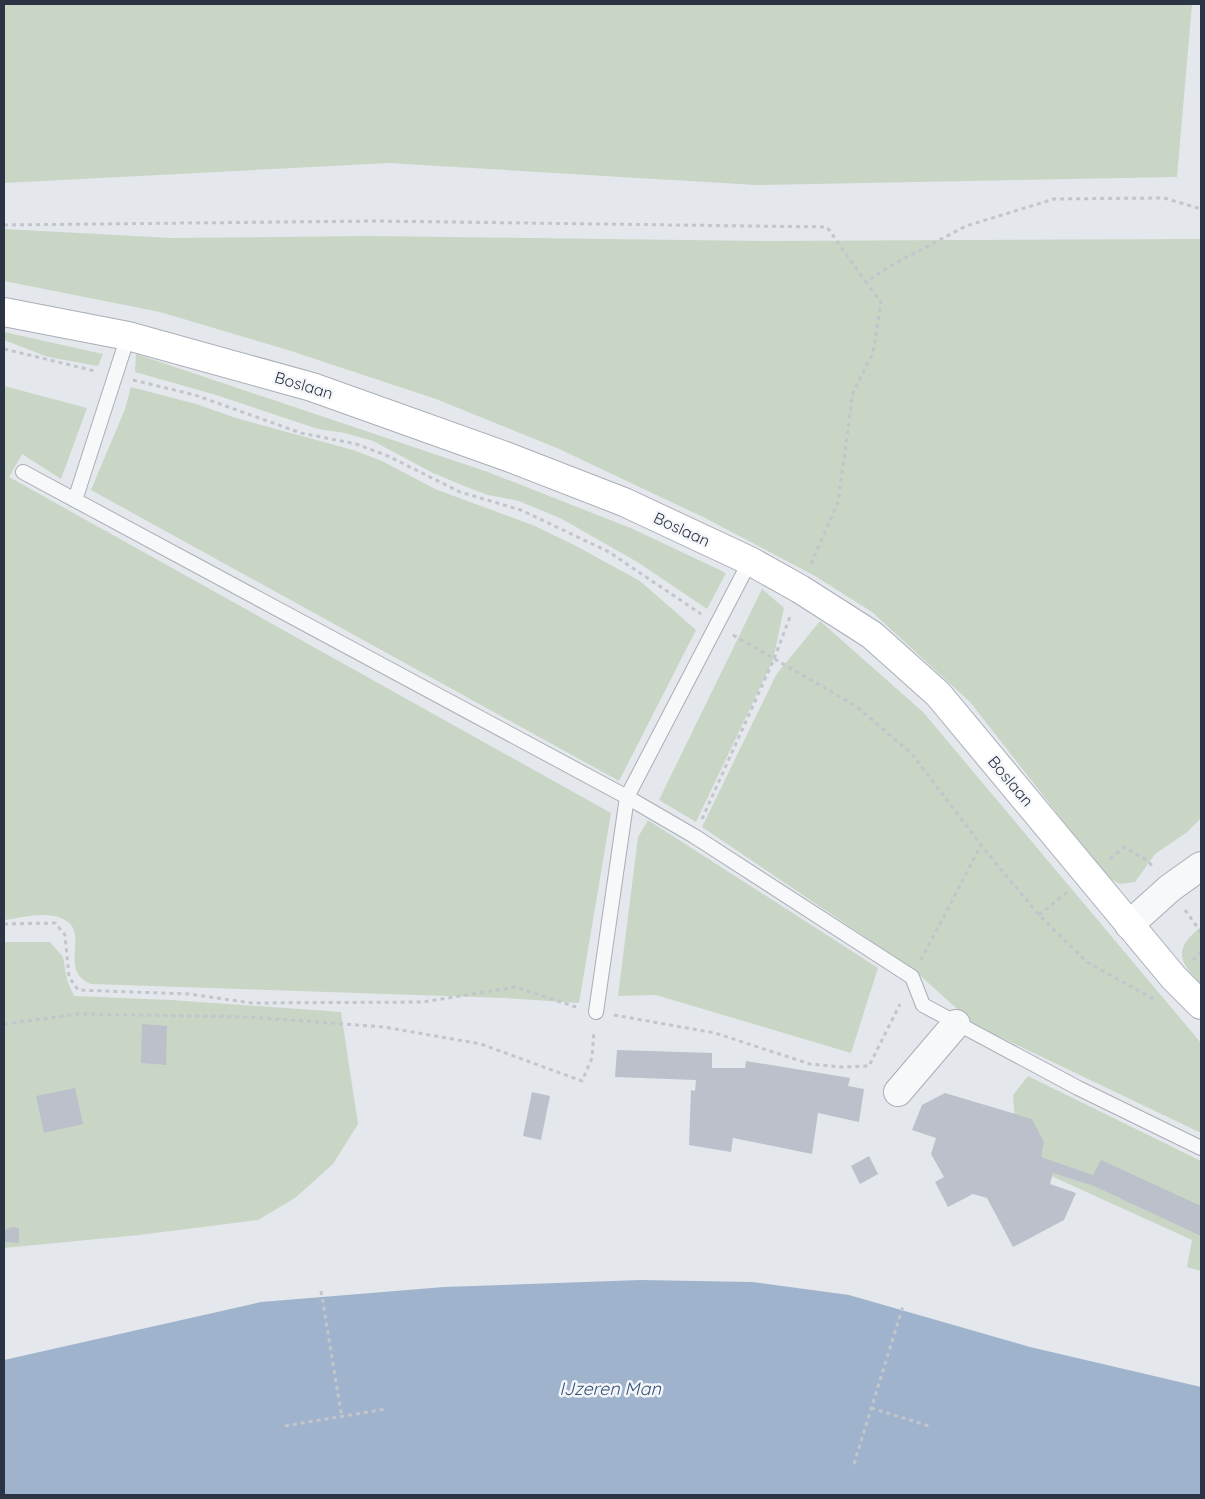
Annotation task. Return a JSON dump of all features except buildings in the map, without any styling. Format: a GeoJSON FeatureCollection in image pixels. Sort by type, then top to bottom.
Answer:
{"type":"FeatureCollection","features":[{"type":"Feature","properties":{"kind":"main road","name":"Boslaan"},"geometry":{"type":"LineString","coordinates":[[4,312],[128,336],[312,387],[499,453],[624,502],[750,561],[800,589],[872,635],[938,694],[1129,925],[1174,978],[1201,1005]]}},
{"type":"Feature","properties":{"kind":"street"},"geometry":{"type":"LineString","coordinates":[[1129,925],[1170,888],[1201,866]]}},
{"type":"Feature","properties":{"kind":"street"},"geometry":{"type":"LineString","coordinates":[[898,1092],[956,1024]]}},
{"type":"Feature","properties":{"kind":"lane"},"geometry":{"type":"LineString","coordinates":[[75,500],[128,336]]}},
{"type":"Feature","properties":{"kind":"lane"},"geometry":{"type":"LineString","coordinates":[[23,472],[627,797],[694,836],[912,977],[924,1005],[956,1024],[1078,1088],[1201,1148]]}},
{"type":"Feature","properties":{"kind":"lane"},"geometry":{"type":"LineString","coordinates":[[596,1012],[627,797],[750,561]]}},
{"type":"Feature","properties":{"kind":"path"},"geometry":{"type":"LineString","coordinates":[[866,282],[890,266],[966,226],[1054,199],[1164,198],[1201,209]]}},
{"type":"Feature","properties":{"kind":"path"},"geometry":{"type":"LineString","coordinates":[[4,225],[375,221],[827,227],[881,302],[874,353],[853,392],[838,502],[800,589],[774,659],[694,836]]}},
{"type":"Feature","properties":{"kind":"path"},"geometry":{"type":"LineString","coordinates":[[4,349],[195,395],[301,433],[356,444],[388,456],[460,492],[521,510],[609,552],[716,625],[856,706],[912,754],[981,845],[1039,915],[1087,962],[1153,998]]}},
{"type":"Feature","properties":{"kind":"path"},"geometry":{"type":"LineString","coordinates":[[4,924],[16,922],[54,924],[65,935],[69,977],[78,990],[189,994],[252,1002],[423,1002],[516,987],[596,1012],[715,1033],[810,1064],[841,1067],[869,1066],[943,914],[981,845]]}},
{"type":"Feature","properties":{"kind":"path"},"geometry":{"type":"LineString","coordinates":[[4,1024],[79,1014],[249,1017],[384,1026],[481,1044],[582,1081],[592,1058],[596,1012]]}},
{"type":"Feature","properties":{"kind":"path"},"geometry":{"type":"LineString","coordinates":[[321,1291],[342,1418]]}},
{"type":"Feature","properties":{"kind":"path"},"geometry":{"type":"LineString","coordinates":[[854,1464],[902,1306]]}},
{"type":"Feature","properties":{"kind":"path"},"geometry":{"type":"LineString","coordinates":[[871,1408],[930,1426]]}},
{"type":"Feature","properties":{"kind":"path"},"geometry":{"type":"LineString","coordinates":[[285,1426],[342,1418],[386,1409]]}},
{"type":"Feature","properties":{"kind":"green space"},"geometry":{"type":"Polygon","coordinates":[[[4,4],[1192,4],[1177,177],[756,185],[389,163],[4,183],[4,4]]]}},
{"type":"Feature","properties":{"kind":"green space"},"geometry":{"type":"Polygon","coordinates":[[[4,229],[171,238],[368,236],[768,241],[1201,239],[1201,818],[1186,833],[1155,854],[1135,882],[1120,884],[1107,877],[970,702],[872,612],[815,576],[705,518],[557,448],[436,399],[288,350],[160,312],[4,281],[4,229]]]}},
{"type":"Feature","properties":{"kind":"green space"},"geometry":{"type":"Polygon","coordinates":[[[4,332],[103,354],[98,366],[48,357],[4,340],[4,332]]]}},
{"type":"Feature","properties":{"kind":"green space"},"geometry":{"type":"Polygon","coordinates":[[[136,354],[488,472],[633,529],[726,573],[707,609],[639,563],[562,519],[519,501],[488,495],[464,486],[433,473],[373,441],[345,433],[318,429],[216,395],[135,372],[136,354]]]}},
{"type":"Feature","properties":{"kind":"green space"},"geometry":{"type":"Polygon","coordinates":[[[4,386],[87,408],[61,479],[22,454],[9,477],[611,813],[579,1003],[505,998],[91,984],[81,978],[76,969],[74,931],[70,924],[61,918],[47,915],[4,920],[4,386]]]}},
{"type":"Feature","properties":{"kind":"green space"},"geometry":{"type":"Polygon","coordinates":[[[131,387],[353,450],[382,461],[435,489],[535,526],[640,581],[696,630],[619,781],[91,490],[125,409],[131,387]]]}},
{"type":"Feature","properties":{"kind":"green space"},"geometry":{"type":"Polygon","coordinates":[[[762,589],[784,608],[773,660],[696,822],[659,800],[762,589]]]}},
{"type":"Feature","properties":{"kind":"green space"},"geometry":{"type":"Polygon","coordinates":[[[820,621],[923,712],[1201,1043],[1201,1133],[975,1025],[914,970],[702,827],[776,675],[820,621]]]}},
{"type":"Feature","properties":{"kind":"green space"},"geometry":{"type":"Polygon","coordinates":[[[648,820],[878,968],[851,1053],[656,995],[618,996],[638,837],[648,820]]]}},
{"type":"Feature","properties":{"kind":"green space"},"geometry":{"type":"Polygon","coordinates":[[[1201,927],[1201,984],[1187,968],[1182,955],[1186,942],[1201,927]]]}},
{"type":"Feature","properties":{"kind":"green space"},"geometry":{"type":"Polygon","coordinates":[[[4,942],[50,942],[63,957],[67,980],[74,996],[171,1000],[341,1012],[358,1124],[333,1164],[295,1198],[258,1220],[139,1235],[4,1248],[4,942]]]}},
{"type":"Feature","properties":{"kind":"green space"},"geometry":{"type":"Polygon","coordinates":[[[1028,1076],[1201,1161],[1201,1271],[1187,1267],[1192,1240],[1049,1175],[1018,1169],[1013,1095],[1028,1076]]]}},
{"type":"Feature","properties":{"kind":"water","name":"IJzeren Man"},"geometry":{"type":"Polygon","coordinates":[[[641,1280],[752,1282],[849,1295],[1030,1347],[1201,1387],[1201,1495],[4,1495],[4,1360],[261,1302],[444,1287],[641,1280]]]}}]}
